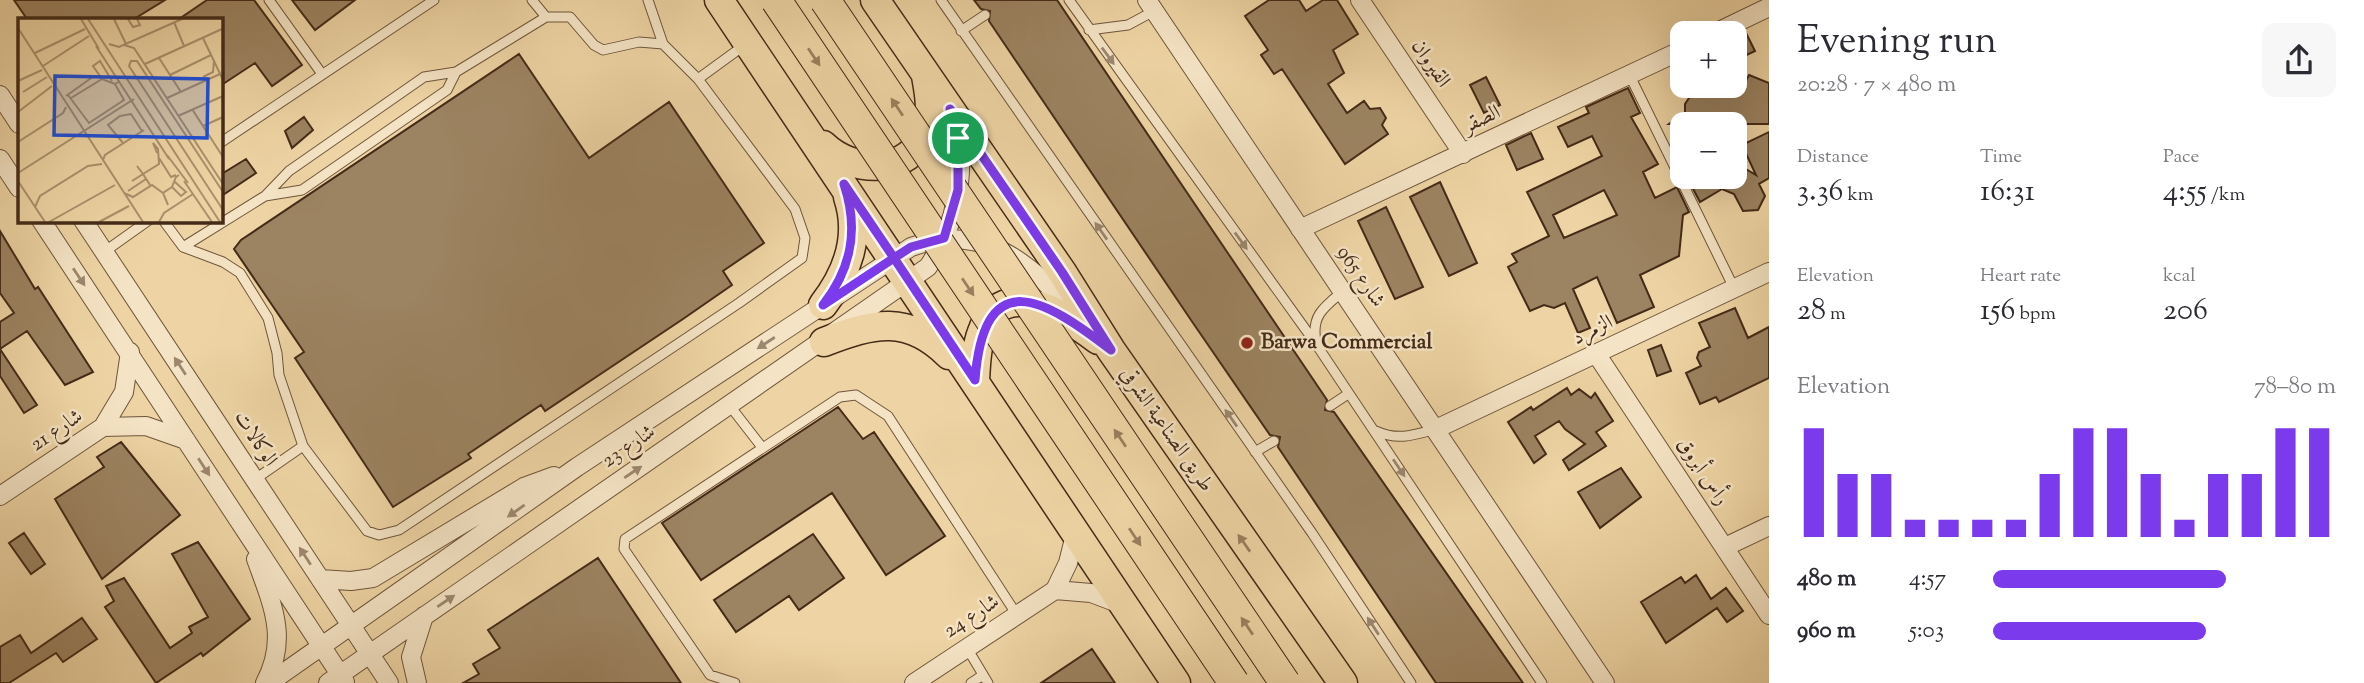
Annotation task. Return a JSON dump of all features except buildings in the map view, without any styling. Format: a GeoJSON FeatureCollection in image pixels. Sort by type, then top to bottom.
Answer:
{"type":"FeatureCollection","features":[{"type":"Feature","properties":{"kind":"highway"},"geometry":{"type":"LineString","coordinates":[[776,0],[1234,683]]}},
{"type":"Feature","properties":{"kind":"highway","name":"طريق الصناعية الشرقي"},"geometry":{"type":"LineString","coordinates":[[825,0],[1285,683]]}},
{"type":"Feature","properties":{"kind":"main road"},"geometry":{"type":"LineString","coordinates":[[719,0],[1176,683]]}},
{"type":"Feature","properties":{"kind":"main road","name":"طريق الصناعية الشرقي"},"geometry":{"type":"LineString","coordinates":[[875,0],[1062,272],[1111,350],[1343,683]]}},
{"type":"Feature","properties":{"kind":"main road"},"geometry":{"type":"LineString","coordinates":[[806,128],[829,150],[850,163],[863,167],[890,164],[912,150],[927,128],[930,104],[926,75]]}},
{"type":"Feature","properties":{"kind":"main road"},"geometry":{"type":"LineString","coordinates":[[823,305],[844,274],[850,257],[853,220],[844,184]]}},
{"type":"Feature","properties":{"kind":"main road"},"geometry":{"type":"LineString","coordinates":[[975,380],[979,342],[987,320],[996,312],[1017,303],[1051,308],[1111,350]]}},
{"type":"Feature","properties":{"kind":"main road"},"geometry":{"type":"LineString","coordinates":[[824,342],[860,328],[898,325],[930,338],[975,380]]}},
{"type":"Feature","properties":{"kind":"street","name":"القيروان"},"geometry":{"type":"LineString","coordinates":[[1360,0],[1463,154]]}},
{"type":"Feature","properties":{"kind":"street","name":"شارع 965"},"geometry":{"type":"LineString","coordinates":[[1150,5],[1605,683]]}},
{"type":"Feature","properties":{"kind":"street"},"geometry":{"type":"LineString","coordinates":[[1740,21],[1769,7]]}},
{"type":"Feature","properties":{"kind":"street","name":"الصقر"},"geometry":{"type":"LineString","coordinates":[[1300,229],[1670,56]]}},
{"type":"Feature","properties":{"kind":"street"},"geometry":{"type":"LineString","coordinates":[[0,95],[18,122]]}},
{"type":"Feature","properties":{"kind":"street","name":"شارع 23"},"geometry":{"type":"LineString","coordinates":[[338,680],[424,616],[824,342],[928,267],[953,215],[960,172],[958,138],[950,109]]}},
{"type":"Feature","properties":{"kind":"street"},"geometry":{"type":"LineString","coordinates":[[0,159],[10,179]]}},
{"type":"Feature","properties":{"kind":"street"},"geometry":{"type":"LineString","coordinates":[[42,222],[247,533],[321,648],[338,680]]}},
{"type":"Feature","properties":{"kind":"street","name":"الوكالات"},"geometry":{"type":"LineString","coordinates":[[84,222],[389,683]]}},
{"type":"Feature","properties":{"kind":"street","name":"شارع 23"},"geometry":{"type":"LineString","coordinates":[[267,683],[352,627],[577,467],[911,247],[944,238],[981,243],[1020,260],[1040,275],[1111,350]]}},
{"type":"Feature","properties":{"kind":"street","name":"الزمرد"},"geometry":{"type":"LineString","coordinates":[[1436,429],[1769,272]]}},
{"type":"Feature","properties":{"kind":"street","name":"شارع 21"},"geometry":{"type":"LineString","coordinates":[[0,496],[103,428],[124,393],[130,352]]}},
{"type":"Feature","properties":{"kind":"street","name":"رأس أبروق"},"geometry":{"type":"LineString","coordinates":[[1597,355],[1769,615]]}},
{"type":"Feature","properties":{"kind":"street","name":"شارع 21"},"geometry":{"type":"LineString","coordinates":[[103,428],[146,426],[186,440]]}},
{"type":"Feature","properties":{"kind":"street","name":"شارع 23"},"geometry":{"type":"LineString","coordinates":[[320,579],[351,581],[373,578],[524,487],[577,467]]}},
{"type":"Feature","properties":{"kind":"street"},"geometry":{"type":"LineString","coordinates":[[1725,547],[1769,526]]}},
{"type":"Feature","properties":{"kind":"street"},"geometry":{"type":"LineString","coordinates":[[247,533],[271,602],[279,640],[278,654],[267,683]]}},
{"type":"Feature","properties":{"kind":"street"},"geometry":{"type":"LineString","coordinates":[[1076,535],[1068,563],[1055,590],[1091,593],[1124,606]]}},
{"type":"Feature","properties":{"kind":"street","name":"شارع 24"},"geometry":{"type":"LineString","coordinates":[[914,683],[1055,590]]}},
{"type":"Feature","properties":{"kind":"street"},"geometry":{"type":"LineString","coordinates":[[417,683],[411,657],[424,616]]}},
{"type":"Feature","properties":{"kind":"lane"},"geometry":{"type":"LineString","coordinates":[[269,0],[322,75]]}},
{"type":"Feature","properties":{"kind":"lane"},"geometry":{"type":"LineString","coordinates":[[222,142],[322,75],[419,4],[434,0]]}},
{"type":"Feature","properties":{"kind":"lane"},"geometry":{"type":"LineString","coordinates":[[533,0],[546,17]]}},
{"type":"Feature","properties":{"kind":"lane"},"geometry":{"type":"LineString","coordinates":[[164,222],[183,247],[223,262],[240,273],[268,318],[279,375],[303,446],[368,531],[379,535],[399,530],[802,258],[805,238],[795,209],[698,79],[663,44],[649,0]]}},
{"type":"Feature","properties":{"kind":"lane"},"geometry":{"type":"LineString","coordinates":[[941,0],[1411,683]]}},
{"type":"Feature","properties":{"kind":"lane"},"geometry":{"type":"LineString","coordinates":[[1069,0],[1316,344],[1542,683]]}},
{"type":"Feature","properties":{"kind":"lane"},"geometry":{"type":"LineString","coordinates":[[1089,30],[1128,25],[1150,5]]}},
{"type":"Feature","properties":{"kind":"lane"},"geometry":{"type":"LineString","coordinates":[[961,31],[985,15]]}},
{"type":"Feature","properties":{"kind":"lane"},"geometry":{"type":"LineString","coordinates":[[183,247],[265,196],[289,171],[425,77],[456,72],[546,17],[570,17],[594,45],[603,50],[639,42],[663,44]]}},
{"type":"Feature","properties":{"kind":"lane"},"geometry":{"type":"LineString","coordinates":[[698,79],[748,43]]}},
{"type":"Feature","properties":{"kind":"lane"},"geometry":{"type":"LineString","coordinates":[[265,196],[302,190],[447,90],[456,72]]}},
{"type":"Feature","properties":{"kind":"lane"},"geometry":{"type":"LineString","coordinates":[[1630,76],[1734,288]]}},
{"type":"Feature","properties":{"kind":"lane"},"geometry":{"type":"LineString","coordinates":[[104,252],[146,222]]}},
{"type":"Feature","properties":{"kind":"lane"},"geometry":{"type":"LineString","coordinates":[[1316,344],[1313,325],[1319,312],[1342,292]]}},
{"type":"Feature","properties":{"kind":"lane"},"geometry":{"type":"LineString","coordinates":[[1330,405],[1348,394]]}},
{"type":"Feature","properties":{"kind":"lane"},"geometry":{"type":"LineString","coordinates":[[734,683],[710,675],[624,549],[625,538],[761,446],[840,397],[856,395],[888,416],[1017,615]]}},
{"type":"Feature","properties":{"kind":"lane"},"geometry":{"type":"LineString","coordinates":[[730,406],[761,446]]}},
{"type":"Feature","properties":{"kind":"lane"},"geometry":{"type":"LineString","coordinates":[[1375,430],[1390,437],[1403,438],[1436,429]]}},
{"type":"Feature","properties":{"kind":"lane"},"geometry":{"type":"LineString","coordinates":[[1255,453],[1274,441]]}},
{"type":"Feature","properties":{"kind":"lane"},"geometry":{"type":"LineString","coordinates":[[254,480],[303,446]]}},
{"type":"Feature","properties":{"kind":"lane"},"geometry":{"type":"LineString","coordinates":[[967,648],[986,679],[971,683]]}},
{"type":"Feature","properties":{"kind":"place","name":"Barwa Commercial"},"geometry":{"type":"Point","coordinates":[1247,343]}},
{"type":"Feature","properties":{"kind":"route"},"geometry":{"type":"LineString","coordinates":[[958,138],[950,109],[1062,272],[1111,350],[1079,325],[1051,308],[1035,303],[1017,303],[1004,307],[987,320],[979,342],[975,380],[894,258],[823,305],[844,274],[850,257],[853,220],[844,184],[894,258],[911,247],[944,238],[953,215],[958,190],[958,138]]}}]}
